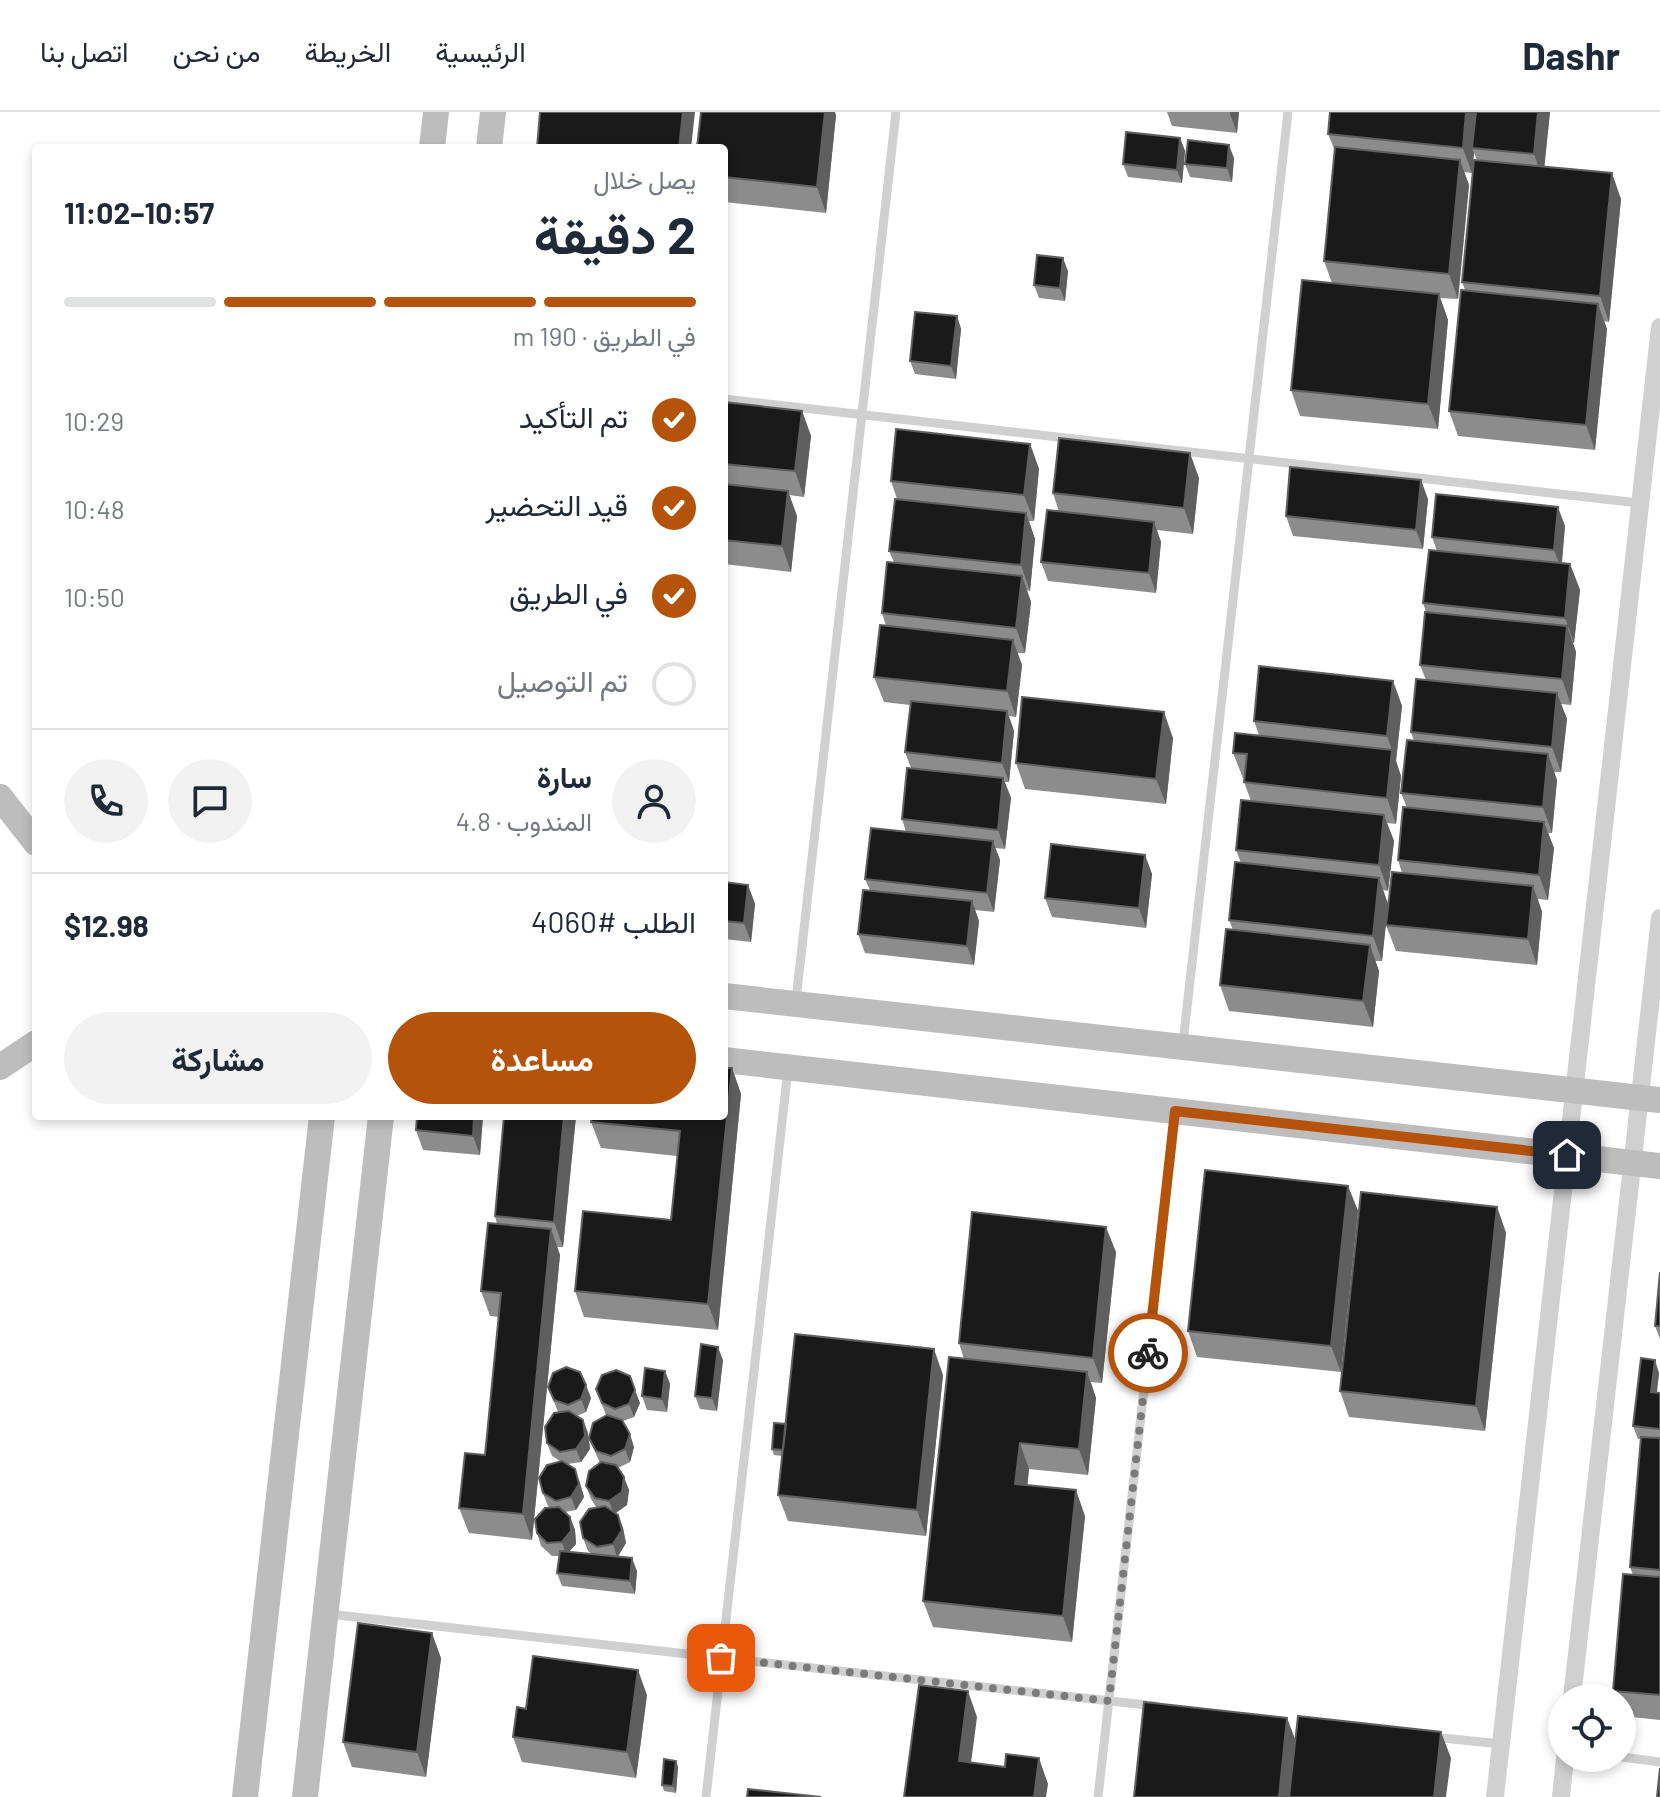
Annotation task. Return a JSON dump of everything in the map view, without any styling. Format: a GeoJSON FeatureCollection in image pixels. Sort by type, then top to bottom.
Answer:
{"type":"FeatureCollection","features":[{"type":"Feature","properties":{"kind":"street"},"geometry":{"type":"LineString","coordinates":[[432,144],[436,112]]}},
{"type":"Feature","properties":{"kind":"street"},"geometry":{"type":"LineString","coordinates":[[489,144],[493,112]]}},
{"type":"Feature","properties":{"kind":"street"},"geometry":{"type":"LineString","coordinates":[[1495,1797],[1660,327]]}},
{"type":"Feature","properties":{"kind":"street"},"geometry":{"type":"LineString","coordinates":[[0,797],[32,838]]}},
{"type":"Feature","properties":{"kind":"street"},"geometry":{"type":"LineString","coordinates":[[1574,1684],[1633,1162],[1650,1099],[1660,918]]}},
{"type":"Feature","properties":{"kind":"street"},"geometry":{"type":"LineString","coordinates":[[728,996],[1650,1099]]}},
{"type":"Feature","properties":{"kind":"street"},"geometry":{"type":"LineString","coordinates":[[0,1067],[32,1046]]}},
{"type":"Feature","properties":{"kind":"street"},"geometry":{"type":"LineString","coordinates":[[728,1060],[1660,1166]]}},
{"type":"Feature","properties":{"kind":"street"},"geometry":{"type":"LineString","coordinates":[[245,1797],[322,1120]]}},
{"type":"Feature","properties":{"kind":"street"},"geometry":{"type":"LineString","coordinates":[[305,1797],[381,1120]]}},
{"type":"Feature","properties":{"kind":"street"},"geometry":{"type":"LineString","coordinates":[[1561,1797],[1564,1772]]}},
{"type":"Feature","properties":{"kind":"lane"},"geometry":{"type":"LineString","coordinates":[[795,1004],[896,112]]}},
{"type":"Feature","properties":{"kind":"lane"},"geometry":{"type":"LineString","coordinates":[[1182,1047],[1288,112]]}},
{"type":"Feature","properties":{"kind":"lane"},"geometry":{"type":"LineString","coordinates":[[728,399],[1639,503]]}},
{"type":"Feature","properties":{"kind":"lane"},"geometry":{"type":"LineString","coordinates":[[706,1797],[788,1068]]}},
{"type":"Feature","properties":{"kind":"lane"},"geometry":{"type":"LineString","coordinates":[[1098,1797],[1175,1111]]}},
{"type":"Feature","properties":{"kind":"lane"},"geometry":{"type":"LineString","coordinates":[[326,1614],[1171,1708]]}},
{"type":"Feature","properties":{"kind":"lane"},"geometry":{"type":"LineString","coordinates":[[1422,1735],[1501,1744]]}},
{"type":"Feature","properties":{"kind":"lane"},"geometry":{"type":"LineString","coordinates":[[1636,1759],[1660,1762]]}},
{"type":"Feature","properties":{"kind":"building"},"geometry":{"type":"Polygon","coordinates":[[[540,112],[683,112],[679,144],[537,144],[540,112]]]}},
{"type":"Feature","properties":{"kind":"building"},"geometry":{"type":"Polygon","coordinates":[[[701,112],[825,112],[817,187],[728,177],[728,144],[697,144],[701,112]]]}},
{"type":"Feature","properties":{"kind":"building"},"geometry":{"type":"Polygon","coordinates":[[[1330,112],[1466,112],[1463,148],[1328,134],[1330,112]]]}},
{"type":"Feature","properties":{"kind":"building"},"geometry":{"type":"Polygon","coordinates":[[[1476,112],[1538,112],[1534,154],[1472,148],[1476,112]]]}},
{"type":"Feature","properties":{"kind":"building"},"geometry":{"type":"Polygon","coordinates":[[[1126,132],[1180,138],[1177,170],[1123,164],[1126,132]]]}},
{"type":"Feature","properties":{"kind":"building"},"geometry":{"type":"Polygon","coordinates":[[[1188,140],[1229,145],[1227,168],[1185,164],[1188,140]]]}},
{"type":"Feature","properties":{"kind":"building"},"geometry":{"type":"Polygon","coordinates":[[[1335,147],[1460,160],[1449,274],[1324,261],[1335,147]]]}},
{"type":"Feature","properties":{"kind":"building"},"geometry":{"type":"Polygon","coordinates":[[[1474,160],[1612,173],[1600,296],[1462,282],[1474,160]]]}},
{"type":"Feature","properties":{"kind":"building"},"geometry":{"type":"Polygon","coordinates":[[[1037,255],[1063,258],[1060,288],[1034,285],[1037,255]]]}},
{"type":"Feature","properties":{"kind":"building"},"geometry":{"type":"Polygon","coordinates":[[[1302,280],[1439,294],[1428,404],[1291,390],[1302,280]]]}},
{"type":"Feature","properties":{"kind":"building"},"geometry":{"type":"Polygon","coordinates":[[[1461,290],[1598,304],[1586,425],[1449,411],[1461,290]]]}},
{"type":"Feature","properties":{"kind":"building"},"geometry":{"type":"Polygon","coordinates":[[[915,312],[957,316],[951,366],[910,361],[915,312]]]}},
{"type":"Feature","properties":{"kind":"building"},"geometry":{"type":"Polygon","coordinates":[[[728,402],[802,411],[795,471],[728,464],[728,402]]]}},
{"type":"Feature","properties":{"kind":"building"},"geometry":{"type":"Polygon","coordinates":[[[896,429],[1030,444],[1024,495],[891,481],[896,429]]]}},
{"type":"Feature","properties":{"kind":"building"},"geometry":{"type":"Polygon","coordinates":[[[1059,438],[1190,453],[1184,508],[1053,493],[1059,438]]]}},
{"type":"Feature","properties":{"kind":"building"},"geometry":{"type":"Polygon","coordinates":[[[1290,467],[1421,480],[1416,530],[1286,516],[1290,467]]]}},
{"type":"Feature","properties":{"kind":"building"},"geometry":{"type":"Polygon","coordinates":[[[728,484],[788,491],[782,546],[728,540],[728,484]]]}},
{"type":"Feature","properties":{"kind":"building"},"geometry":{"type":"Polygon","coordinates":[[[1436,494],[1558,507],[1554,550],[1432,537],[1436,494]]]}},
{"type":"Feature","properties":{"kind":"building"},"geometry":{"type":"Polygon","coordinates":[[[895,499],[1026,513],[1021,565],[889,551],[895,499]]]}},
{"type":"Feature","properties":{"kind":"building"},"geometry":{"type":"Polygon","coordinates":[[[1047,510],[1154,522],[1149,573],[1041,562],[1047,510]]]}},
{"type":"Feature","properties":{"kind":"building"},"geometry":{"type":"Polygon","coordinates":[[[1429,550],[1570,564],[1565,618],[1423,603],[1429,550]]]}},
{"type":"Feature","properties":{"kind":"building"},"geometry":{"type":"Polygon","coordinates":[[[887,562],[1022,576],[1016,628],[882,613],[887,562]]]}},
{"type":"Feature","properties":{"kind":"building"},"geometry":{"type":"Polygon","coordinates":[[[1425,612],[1567,626],[1562,679],[1420,665],[1425,612]]]}},
{"type":"Feature","properties":{"kind":"building"},"geometry":{"type":"Polygon","coordinates":[[[880,625],[1013,640],[1007,691],[874,677],[880,625]]]}},
{"type":"Feature","properties":{"kind":"building"},"geometry":{"type":"Polygon","coordinates":[[[1259,666],[1393,681],[1387,736],[1254,721],[1259,666]]]}},
{"type":"Feature","properties":{"kind":"building"},"geometry":{"type":"Polygon","coordinates":[[[1416,679],[1557,693],[1552,747],[1411,732],[1416,679]]]}},
{"type":"Feature","properties":{"kind":"building"},"geometry":{"type":"Polygon","coordinates":[[[1022,697],[1164,712],[1156,779],[1016,763],[1022,697]]]}},
{"type":"Feature","properties":{"kind":"building"},"geometry":{"type":"Polygon","coordinates":[[[911,701],[1007,711],[1002,763],[905,752],[911,701]]]}},
{"type":"Feature","properties":{"kind":"building"},"geometry":{"type":"Polygon","coordinates":[[[1235,733],[1392,750],[1387,798],[1244,782],[1247,754],[1233,753],[1235,733]]]}},
{"type":"Feature","properties":{"kind":"building"},"geometry":{"type":"Polygon","coordinates":[[[1407,740],[1548,754],[1543,807],[1401,793],[1407,740]]]}},
{"type":"Feature","properties":{"kind":"building"},"geometry":{"type":"Polygon","coordinates":[[[907,768],[1003,778],[998,830],[902,819],[907,768]]]}},
{"type":"Feature","properties":{"kind":"building"},"geometry":{"type":"Polygon","coordinates":[[[1241,800],[1384,815],[1379,865],[1236,850],[1241,800]]]}},
{"type":"Feature","properties":{"kind":"building"},"geometry":{"type":"Polygon","coordinates":[[[1403,807],[1544,822],[1539,875],[1398,860],[1403,807]]]}},
{"type":"Feature","properties":{"kind":"building"},"geometry":{"type":"Polygon","coordinates":[[[871,828],[993,841],[987,893],[865,879],[871,828]]]}},
{"type":"Feature","properties":{"kind":"building"},"geometry":{"type":"Polygon","coordinates":[[[1051,844],[1145,855],[1139,908],[1045,898],[1051,844]]]}},
{"type":"Feature","properties":{"kind":"building"},"geometry":{"type":"Polygon","coordinates":[[[1235,862],[1379,878],[1373,936],[1229,920],[1235,862]]]}},
{"type":"Feature","properties":{"kind":"building"},"geometry":{"type":"Polygon","coordinates":[[[1392,872],[1533,886],[1528,939],[1386,925],[1392,872]]]}},
{"type":"Feature","properties":{"kind":"building"},"geometry":{"type":"Polygon","coordinates":[[[728,882],[748,885],[744,923],[728,921],[728,882]]]}},
{"type":"Feature","properties":{"kind":"building"},"geometry":{"type":"Polygon","coordinates":[[[863,890],[972,901],[967,946],[858,934],[863,890]]]}},
{"type":"Feature","properties":{"kind":"building"},"geometry":{"type":"Polygon","coordinates":[[[1226,929],[1370,945],[1363,1001],[1220,985],[1226,929]]]}},
{"type":"Feature","properties":{"kind":"building"},"geometry":{"type":"Polygon","coordinates":[[[728,1068],[732,1068],[728,1107],[728,1068]]]}},
{"type":"Feature","properties":{"kind":"building"},"geometry":{"type":"Polygon","coordinates":[[[417,1120],[474,1120],[473,1136],[416,1130],[417,1120]]]}},
{"type":"Feature","properties":{"kind":"building"},"geometry":{"type":"Polygon","coordinates":[[[504,1120],[564,1120],[554,1222],[495,1216],[504,1120]]]}},
{"type":"Feature","properties":{"kind":"building"},"geometry":{"type":"Polygon","coordinates":[[[727,1120],[708,1304],[575,1291],[583,1211],[671,1220],[680,1131],[591,1122],[727,1120]]]}},
{"type":"Feature","properties":{"kind":"building"},"geometry":{"type":"Polygon","coordinates":[[[1205,1170],[1348,1186],[1331,1346],[1188,1331],[1205,1170]]]}},
{"type":"Feature","properties":{"kind":"building"},"geometry":{"type":"Polygon","coordinates":[[[1361,1192],[1497,1207],[1476,1406],[1340,1391],[1361,1192]]]}},
{"type":"Feature","properties":{"kind":"building"},"geometry":{"type":"Polygon","coordinates":[[[972,1212],[1106,1227],[1093,1358],[959,1343],[972,1212]]]}},
{"type":"Feature","properties":{"kind":"building"},"geometry":{"type":"Polygon","coordinates":[[[488,1223],[551,1229],[523,1514],[459,1508],[465,1453],[485,1455],[501,1293],[481,1291],[488,1223]]]}},
{"type":"Feature","properties":{"kind":"building"},"geometry":{"type":"Polygon","coordinates":[[[1660,1272],[1660,1326],[1655,1326],[1660,1272]]]}},
{"type":"Feature","properties":{"kind":"building"},"geometry":{"type":"Polygon","coordinates":[[[795,1334],[934,1349],[917,1510],[778,1495],[795,1334]]]}},
{"type":"Feature","properties":{"kind":"building"},"geometry":{"type":"Polygon","coordinates":[[[701,1344],[718,1347],[712,1398],[695,1396],[701,1344]]]}},
{"type":"Feature","properties":{"kind":"building"},"geometry":{"type":"Polygon","coordinates":[[[949,1357],[1087,1372],[1079,1449],[1020,1443],[1015,1484],[1076,1490],[1063,1616],[923,1601],[949,1357]]]}},
{"type":"Feature","properties":{"kind":"building"},"geometry":{"type":"Polygon","coordinates":[[[1641,1358],[1655,1360],[1651,1392],[1660,1393],[1660,1429],[1633,1426],[1641,1358]]]}},
{"type":"Feature","properties":{"kind":"building"},"geometry":{"type":"Polygon","coordinates":[[[566,1367],[580,1372],[586,1385],[581,1399],[568,1405],[554,1400],[548,1387],[553,1373],[566,1367]]]}},
{"type":"Feature","properties":{"kind":"building"},"geometry":{"type":"Polygon","coordinates":[[[645,1368],[665,1371],[662,1399],[642,1396],[645,1368]]]}},
{"type":"Feature","properties":{"kind":"building"},"geometry":{"type":"Polygon","coordinates":[[[616,1370],[630,1376],[635,1390],[629,1404],[615,1409],[602,1403],[596,1389],[602,1375],[616,1370]]]}},
{"type":"Feature","properties":{"kind":"building"},"geometry":{"type":"Polygon","coordinates":[[[569,1411],[583,1420],[585,1436],[576,1449],[560,1452],[547,1443],[545,1427],[554,1413],[569,1411]]]}},
{"type":"Feature","properties":{"kind":"building"},"geometry":{"type":"Polygon","coordinates":[[[607,1415],[622,1420],[630,1434],[625,1449],[611,1456],[596,1451],[589,1438],[593,1423],[607,1415]]]}},
{"type":"Feature","properties":{"kind":"building"},"geometry":{"type":"Polygon","coordinates":[[[774,1423],[786,1424],[783,1450],[772,1449],[774,1423]]]}},
{"type":"Feature","properties":{"kind":"building"},"geometry":{"type":"Polygon","coordinates":[[[1641,1437],[1660,1438],[1660,1570],[1630,1567],[1641,1437]]]}},
{"type":"Feature","properties":{"kind":"building"},"geometry":{"type":"Polygon","coordinates":[[[562,1461],[575,1469],[579,1484],[571,1497],[556,1501],[543,1493],[539,1478],[547,1465],[562,1461]]]}},
{"type":"Feature","properties":{"kind":"building"},"geometry":{"type":"Polygon","coordinates":[[[601,1462],[616,1465],[624,1477],[622,1492],[609,1501],[595,1498],[586,1486],[589,1471],[601,1462]]]}},
{"type":"Feature","properties":{"kind":"building"},"geometry":{"type":"Polygon","coordinates":[[[605,1506],[618,1515],[622,1530],[613,1544],[597,1547],[583,1538],[580,1522],[589,1509],[605,1506]]]}},
{"type":"Feature","properties":{"kind":"building"},"geometry":{"type":"Polygon","coordinates":[[[559,1507],[570,1517],[571,1531],[562,1542],[547,1543],[537,1533],[535,1519],[545,1508],[559,1507]]]}},
{"type":"Feature","properties":{"kind":"building"},"geometry":{"type":"Polygon","coordinates":[[[560,1551],[632,1558],[630,1581],[557,1573],[560,1551]]]}},
{"type":"Feature","properties":{"kind":"building"},"geometry":{"type":"Polygon","coordinates":[[[1623,1574],[1660,1577],[1660,1695],[1636,1693],[1636,1684],[1614,1684],[1623,1574]]]}},
{"type":"Feature","properties":{"kind":"building"},"geometry":{"type":"Polygon","coordinates":[[[358,1623],[432,1633],[417,1752],[343,1742],[358,1623]]]}},
{"type":"Feature","properties":{"kind":"building"},"geometry":{"type":"Polygon","coordinates":[[[533,1656],[638,1670],[627,1752],[513,1737],[517,1707],[526,1709],[533,1656]]]}},
{"type":"Feature","properties":{"kind":"building"},"geometry":{"type":"Polygon","coordinates":[[[919,1685],[968,1691],[959,1761],[1005,1767],[1006,1754],[1039,1758],[1034,1797],[904,1797],[919,1685]]]}},
{"type":"Feature","properties":{"kind":"building"},"geometry":{"type":"Polygon","coordinates":[[[1144,1702],[1287,1718],[1279,1797],[1134,1797],[1144,1702]]]}},
{"type":"Feature","properties":{"kind":"building"},"geometry":{"type":"Polygon","coordinates":[[[1298,1716],[1441,1732],[1434,1797],[1289,1797],[1298,1716]]]}},
{"type":"Feature","properties":{"kind":"building"},"geometry":{"type":"Polygon","coordinates":[[[664,1759],[676,1761],[673,1786],[662,1785],[664,1759]]]}},
{"type":"Feature","properties":{"kind":"building"},"geometry":{"type":"Polygon","coordinates":[[[1660,1768],[1660,1797],[1657,1797],[1660,1768]]]}},
{"type":"Feature","properties":{"kind":"building"},"geometry":{"type":"Polygon","coordinates":[[[748,1789],[821,1797],[747,1797],[748,1789]]]}},
{"type":"Feature","properties":{"kind":"way so far"},"geometry":{"type":"LineString","coordinates":[[721,1658],[1109,1701],[1148,1353]]}},
{"type":"Feature","properties":{"kind":"route"},"geometry":{"type":"LineString","coordinates":[[1148,1353],[1175,1111],[1567,1155]]}}]}
